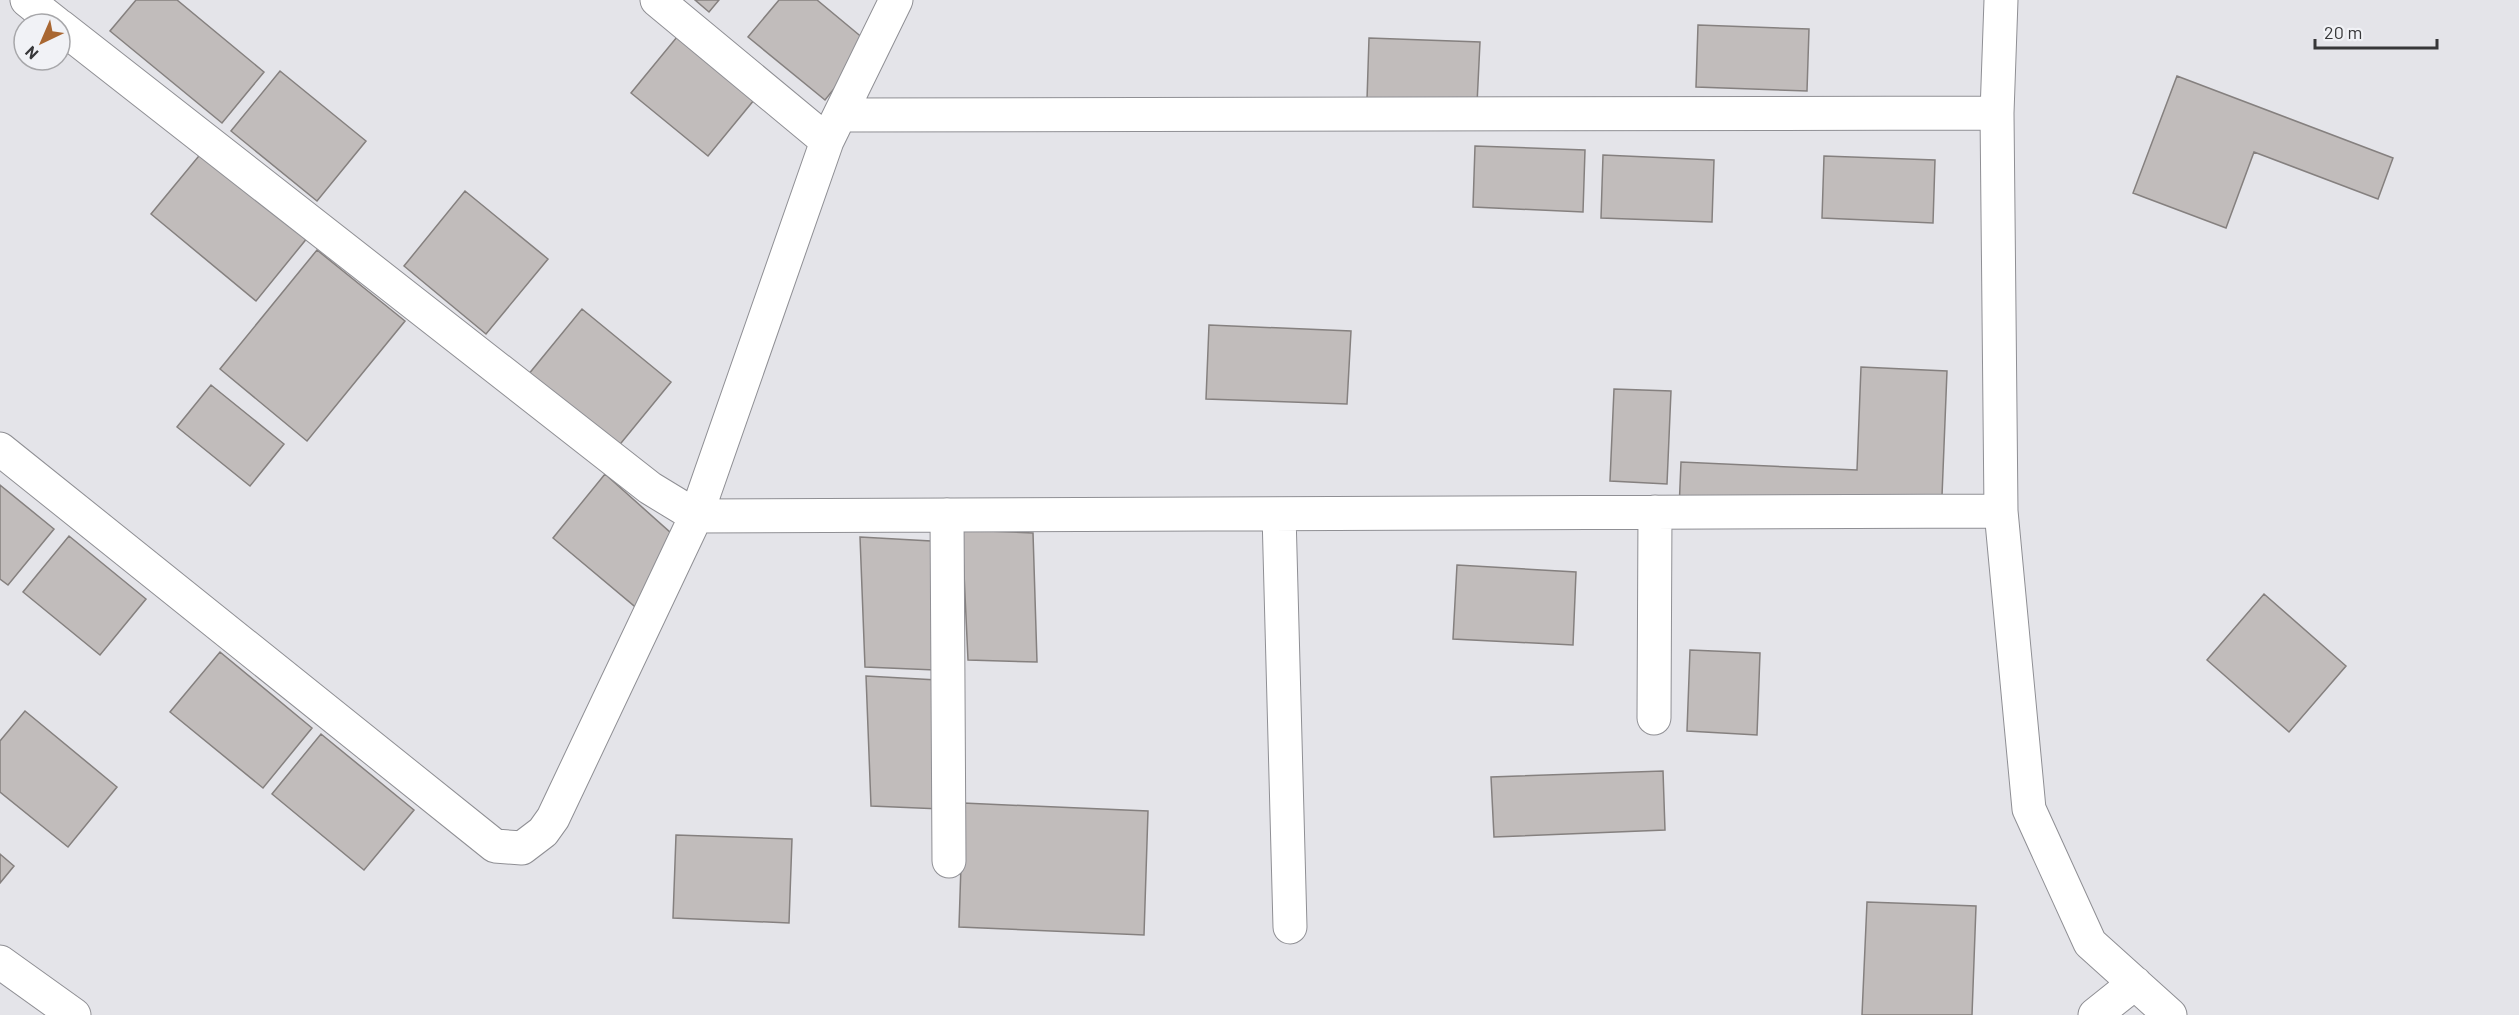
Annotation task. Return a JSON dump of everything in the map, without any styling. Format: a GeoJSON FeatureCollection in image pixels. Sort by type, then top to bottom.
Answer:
{"type":"FeatureCollection","features":[{"type":"Feature","properties":{"kind":"street"},"geometry":{"type":"LineString","coordinates":[[27,0],[42,12]]}},
{"type":"Feature","properties":{"kind":"street"},"geometry":{"type":"LineString","coordinates":[[657,0],[834,128],[1997,113]]}},
{"type":"Feature","properties":{"kind":"street"},"geometry":{"type":"LineString","coordinates":[[0,449],[495,846],[522,848],[543,832],[553,818],[696,516],[834,128],[896,0]]}},
{"type":"Feature","properties":{"kind":"street"},"geometry":{"type":"LineString","coordinates":[[2001,0],[1997,113],[2001,511],[2029,809],[2090,943],[2170,1015]]}},
{"type":"Feature","properties":{"kind":"street"},"geometry":{"type":"LineString","coordinates":[[72,35],[650,488],[696,516],[2001,511]]}},
{"type":"Feature","properties":{"kind":"street"},"geometry":{"type":"LineString","coordinates":[[1654,718],[1655,513]]}},
{"type":"Feature","properties":{"kind":"street"},"geometry":{"type":"LineString","coordinates":[[1279,514],[1290,927]]}},
{"type":"Feature","properties":{"kind":"street"},"geometry":{"type":"LineString","coordinates":[[947,515],[950,861]]}},
{"type":"Feature","properties":{"kind":"street"},"geometry":{"type":"LineString","coordinates":[[0,962],[74,1015]]}},
{"type":"Feature","properties":{"kind":"street"},"geometry":{"type":"LineString","coordinates":[[2095,1015],[2135,983]]}},
{"type":"Feature","properties":{"kind":"building"},"geometry":{"type":"Polygon","coordinates":[[[136,0],[177,0],[264,72],[222,123],[110,31],[136,0]]]}},
{"type":"Feature","properties":{"kind":"building"},"geometry":{"type":"Polygon","coordinates":[[[695,0],[719,0],[709,12],[695,0]]]}},
{"type":"Feature","properties":{"kind":"building"},"geometry":{"type":"Polygon","coordinates":[[[779,0],[817,0],[870,44],[825,100],[748,37],[779,0]]]}},
{"type":"Feature","properties":{"kind":"building"},"geometry":{"type":"Polygon","coordinates":[[[1698,25],[1809,29],[1807,91],[1696,87],[1698,25]]]}},
{"type":"Feature","properties":{"kind":"building"},"geometry":{"type":"Polygon","coordinates":[[[677,37],[754,100],[708,156],[631,93],[677,37]]]}},
{"type":"Feature","properties":{"kind":"building"},"geometry":{"type":"Polygon","coordinates":[[[1369,38],[1480,42],[1477,104],[1367,100],[1369,38]]]}},
{"type":"Feature","properties":{"kind":"building"},"geometry":{"type":"Polygon","coordinates":[[[280,71],[366,141],[317,201],[231,131],[280,71]]]}},
{"type":"Feature","properties":{"kind":"building"},"geometry":{"type":"Polygon","coordinates":[[[2177,76],[2393,158],[2378,199],[2254,152],[2226,228],[2133,193],[2177,76]]]}},
{"type":"Feature","properties":{"kind":"building"},"geometry":{"type":"Polygon","coordinates":[[[1475,146],[1585,150],[1583,212],[1473,207],[1475,146]]]}},
{"type":"Feature","properties":{"kind":"building"},"geometry":{"type":"Polygon","coordinates":[[[203,151],[308,237],[256,301],[151,214],[203,151]]]}},
{"type":"Feature","properties":{"kind":"building"},"geometry":{"type":"Polygon","coordinates":[[[1603,155],[1714,160],[1712,222],[1601,218],[1603,155]]]}},
{"type":"Feature","properties":{"kind":"building"},"geometry":{"type":"Polygon","coordinates":[[[1824,156],[1935,160],[1933,223],[1822,218],[1824,156]]]}},
{"type":"Feature","properties":{"kind":"building"},"geometry":{"type":"Polygon","coordinates":[[[465,191],[548,259],[486,334],[404,266],[465,191]]]}},
{"type":"Feature","properties":{"kind":"building"},"geometry":{"type":"Polygon","coordinates":[[[317,250],[405,321],[307,441],[220,369],[317,250]]]}},
{"type":"Feature","properties":{"kind":"building"},"geometry":{"type":"Polygon","coordinates":[[[582,309],[671,382],[617,448],[528,375],[582,309]]]}},
{"type":"Feature","properties":{"kind":"building"},"geometry":{"type":"Polygon","coordinates":[[[1209,325],[1351,331],[1347,404],[1206,399],[1209,325]]]}},
{"type":"Feature","properties":{"kind":"building"},"geometry":{"type":"Polygon","coordinates":[[[1861,367],[1947,371],[1941,521],[1679,510],[1681,462],[1857,470],[1861,367]]]}},
{"type":"Feature","properties":{"kind":"building"},"geometry":{"type":"Polygon","coordinates":[[[211,385],[284,444],[250,486],[177,427],[211,385]]]}},
{"type":"Feature","properties":{"kind":"building"},"geometry":{"type":"Polygon","coordinates":[[[1614,389],[1671,391],[1667,484],[1610,481],[1614,389]]]}},
{"type":"Feature","properties":{"kind":"building"},"geometry":{"type":"Polygon","coordinates":[[[605,474],[681,542],[639,610],[553,538],[605,474]]]}},
{"type":"Feature","properties":{"kind":"building"},"geometry":{"type":"Polygon","coordinates":[[[0,485],[54,529],[8,585],[0,579],[0,485]]]}},
{"type":"Feature","properties":{"kind":"building"},"geometry":{"type":"Polygon","coordinates":[[[962,530],[1033,533],[1037,662],[968,660],[962,530]]]}},
{"type":"Feature","properties":{"kind":"building"},"geometry":{"type":"Polygon","coordinates":[[[69,536],[146,599],[100,655],[23,592],[69,536]]]}},
{"type":"Feature","properties":{"kind":"building"},"geometry":{"type":"Polygon","coordinates":[[[860,537],[931,541],[935,670],[865,667],[860,537]]]}},
{"type":"Feature","properties":{"kind":"building"},"geometry":{"type":"Polygon","coordinates":[[[1457,565],[1576,572],[1573,645],[1453,639],[1457,565]]]}},
{"type":"Feature","properties":{"kind":"building"},"geometry":{"type":"Polygon","coordinates":[[[2264,594],[2346,666],[2289,732],[2207,660],[2264,594]]]}},
{"type":"Feature","properties":{"kind":"building"},"geometry":{"type":"Polygon","coordinates":[[[1690,650],[1760,653],[1757,735],[1687,731],[1690,650]]]}},
{"type":"Feature","properties":{"kind":"building"},"geometry":{"type":"Polygon","coordinates":[[[220,652],[312,728],[263,788],[170,712],[220,652]]]}},
{"type":"Feature","properties":{"kind":"building"},"geometry":{"type":"Polygon","coordinates":[[[866,676],[937,680],[941,809],[871,806],[866,676]]]}},
{"type":"Feature","properties":{"kind":"building"},"geometry":{"type":"Polygon","coordinates":[[[25,711],[117,787],[68,847],[0,792],[0,741],[25,711]]]}},
{"type":"Feature","properties":{"kind":"building"},"geometry":{"type":"Polygon","coordinates":[[[321,734],[414,810],[364,870],[272,794],[321,734]]]}},
{"type":"Feature","properties":{"kind":"building"},"geometry":{"type":"Polygon","coordinates":[[[1663,771],[1665,830],[1494,837],[1491,777],[1663,771]]]}},
{"type":"Feature","properties":{"kind":"building"},"geometry":{"type":"Polygon","coordinates":[[[963,803],[1148,811],[1144,935],[959,927],[963,803]]]}},
{"type":"Feature","properties":{"kind":"building"},"geometry":{"type":"Polygon","coordinates":[[[676,835],[792,839],[789,923],[673,918],[676,835]]]}},
{"type":"Feature","properties":{"kind":"building"},"geometry":{"type":"Polygon","coordinates":[[[0,854],[14,866],[0,883],[0,854]]]}},
{"type":"Feature","properties":{"kind":"building"},"geometry":{"type":"Polygon","coordinates":[[[1867,902],[1976,906],[1972,1015],[1862,1015],[1867,902]]]}}]}
